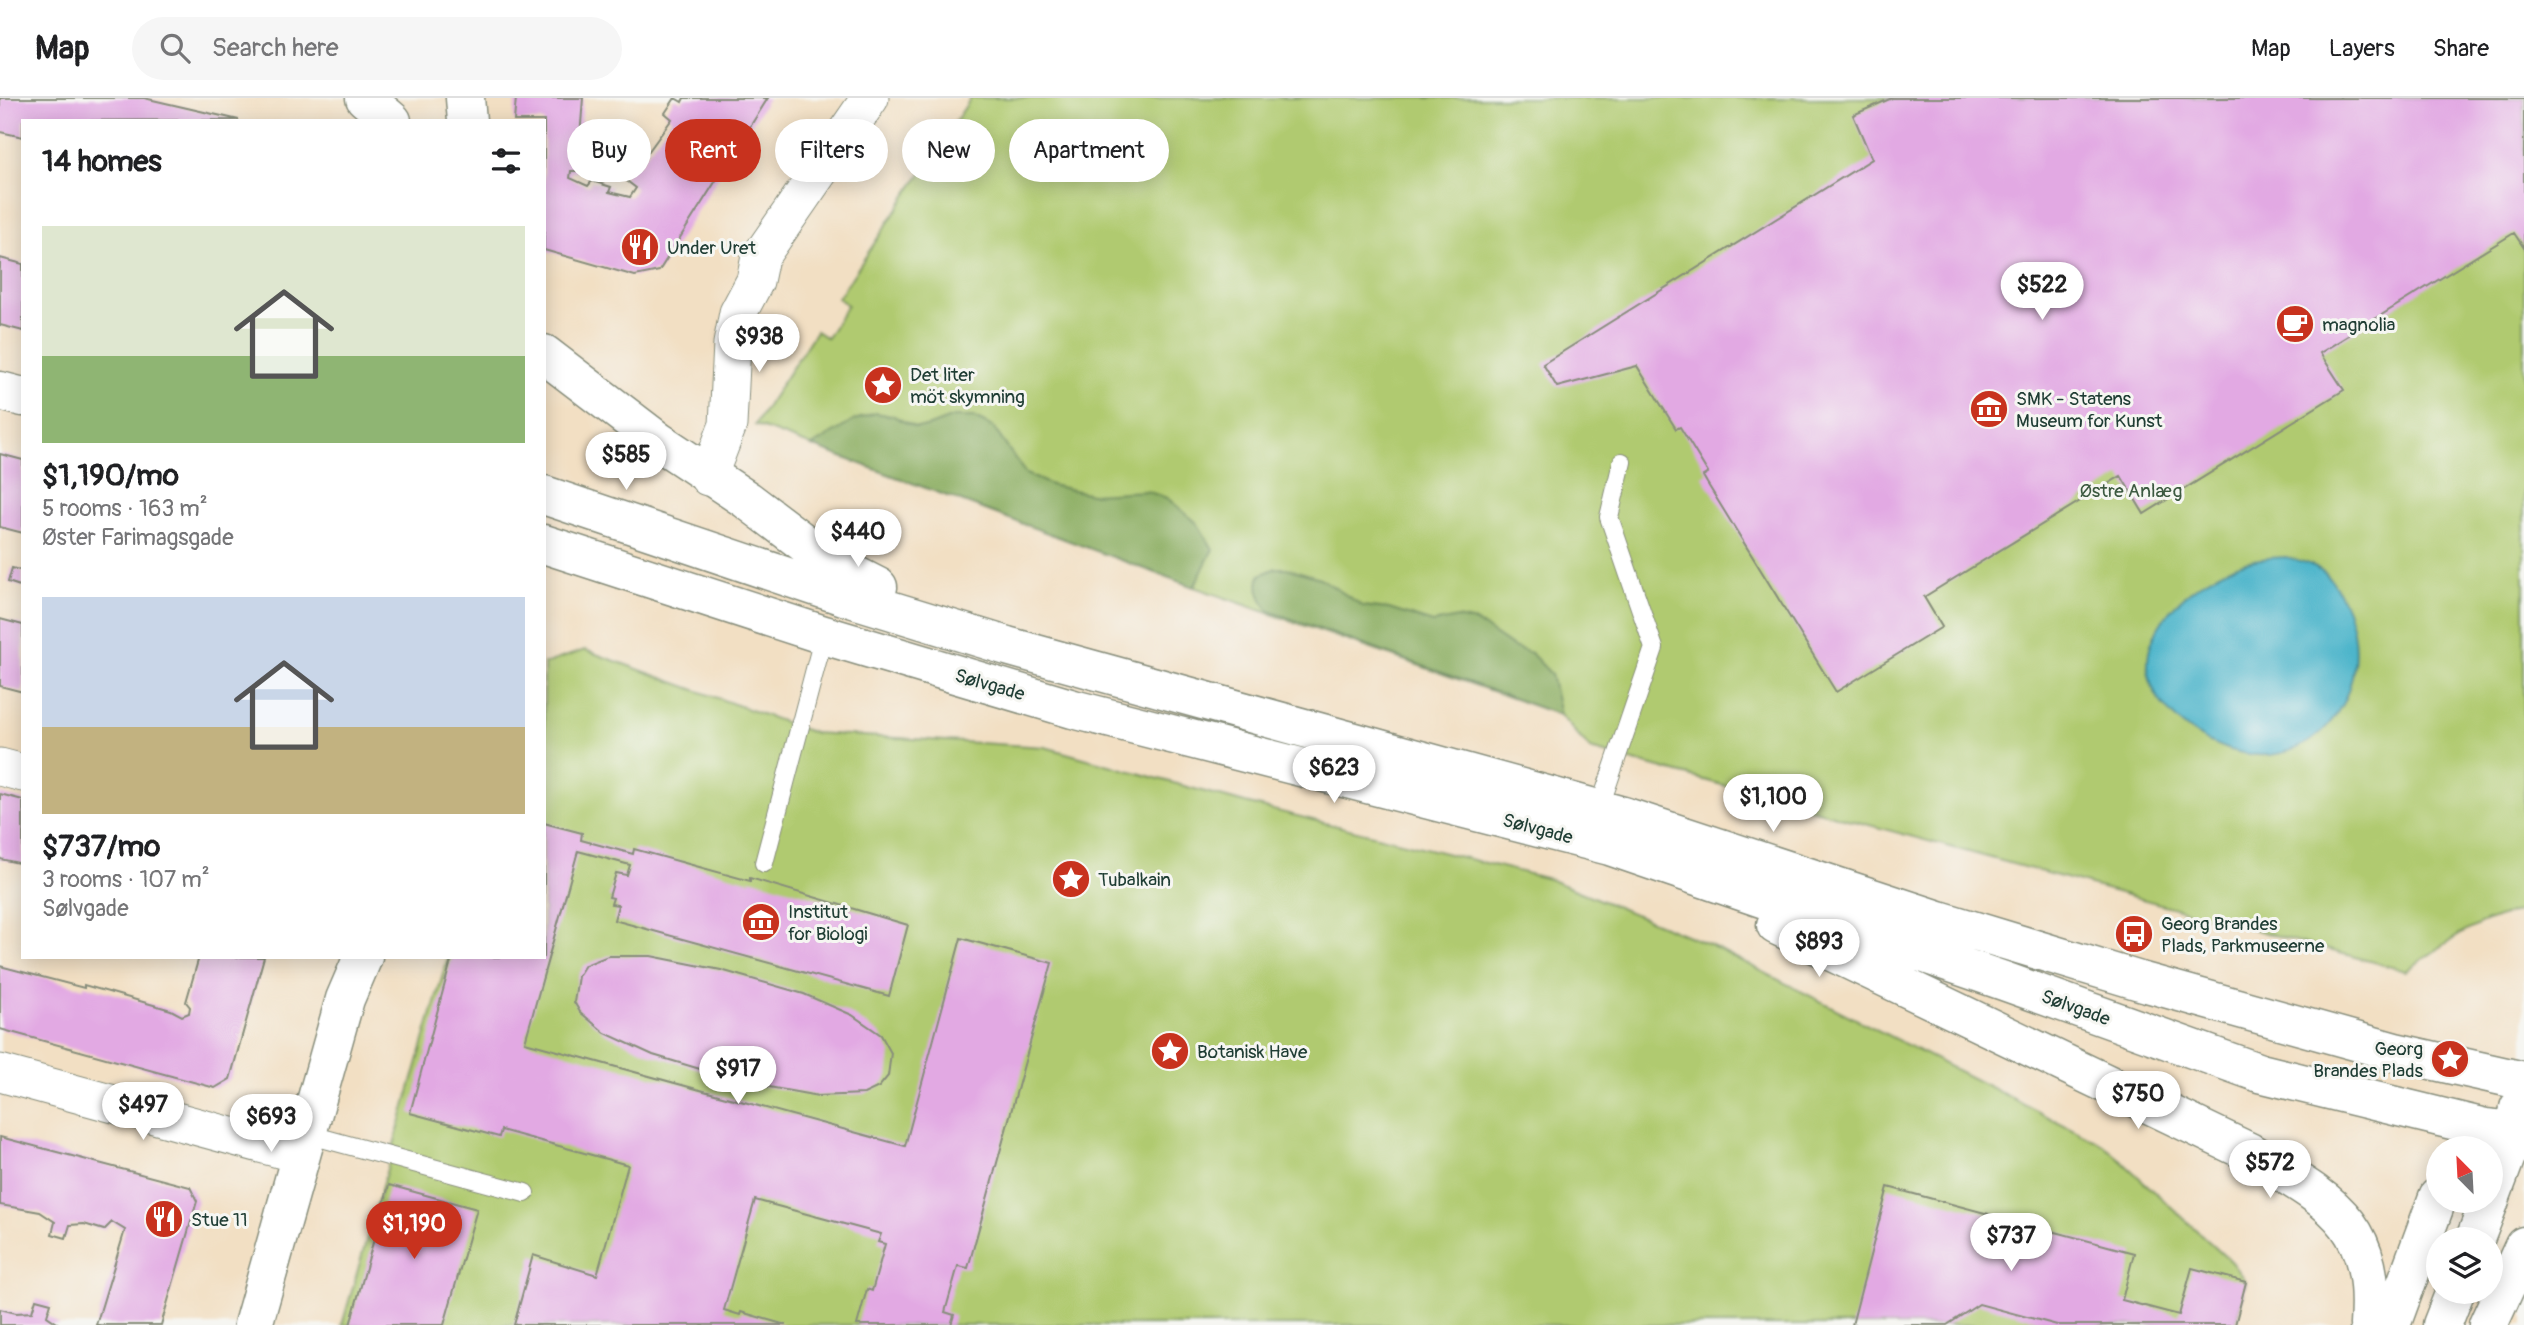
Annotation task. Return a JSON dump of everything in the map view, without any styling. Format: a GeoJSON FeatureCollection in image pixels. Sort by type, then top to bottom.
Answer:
{"type":"FeatureCollection","features":[{"type":"Feature","properties":{"kind":"street"},"geometry":{"type":"LineString","coordinates":[[365,98],[390,119]]}},
{"type":"Feature","properties":{"kind":"street"},"geometry":{"type":"LineString","coordinates":[[406,98],[406,119]]}},
{"type":"Feature","properties":{"kind":"street"},"geometry":{"type":"LineString","coordinates":[[465,98],[467,119]]}},
{"type":"Feature","properties":{"kind":"street"},"geometry":{"type":"LineString","coordinates":[[708,477],[728,425],[732,344],[738,313],[755,281],[760,257],[870,98]]}},
{"type":"Feature","properties":{"kind":"street","name":"Sølvgade"},"geometry":{"type":"LineString","coordinates":[[546,356],[708,477],[747,500],[829,562],[1007,646]]}},
{"type":"Feature","properties":{"kind":"street"},"geometry":{"type":"LineString","coordinates":[[0,391],[21,396]]}},
{"type":"Feature","properties":{"kind":"street","name":"Sølvgade"},"geometry":{"type":"LineString","coordinates":[[546,496],[844,596],[1007,646],[1599,810],[2140,981],[2395,1052],[2524,1081]]}},
{"type":"Feature","properties":{"kind":"street","name":"Sølvgade"},"geometry":{"type":"LineString","coordinates":[[546,545],[824,635],[1073,709],[1610,846],[2004,981],[2260,1073],[2499,1135]]}},
{"type":"Feature","properties":{"kind":"street"},"geometry":{"type":"LineString","coordinates":[[0,767],[21,772]]}},
{"type":"Feature","properties":{"kind":"street"},"geometry":{"type":"LineString","coordinates":[[1610,846],[2249,1152],[2322,1198],[2344,1217],[2364,1258],[2371,1302],[2369,1325]]}},
{"type":"Feature","properties":{"kind":"street"},"geometry":{"type":"LineString","coordinates":[[345,999],[347,959]]}},
{"type":"Feature","properties":{"kind":"street"},"geometry":{"type":"LineString","coordinates":[[253,1325],[345,999],[362,959]]}},
{"type":"Feature","properties":{"kind":"street"},"geometry":{"type":"LineString","coordinates":[[0,1073],[304,1144]]}},
{"type":"Feature","properties":{"kind":"street"},"geometry":{"type":"LineString","coordinates":[[2499,1135],[2524,1081]]}},
{"type":"Feature","properties":{"kind":"street"},"geometry":{"type":"LineString","coordinates":[[2391,1325],[2432,1213]]}},
{"type":"Feature","properties":{"kind":"street"},"geometry":{"type":"LineString","coordinates":[[2488,1325],[2524,1246]]}},
{"type":"Feature","properties":{"kind":"street"},"geometry":{"type":"LineString","coordinates":[[2442,1325],[2450,1304]]}},
{"type":"Feature","properties":{"kind":"lane"},"geometry":{"type":"LineString","coordinates":[[1599,810],[1654,648],[1609,517],[1622,461]]}},
{"type":"Feature","properties":{"kind":"lane"},"geometry":{"type":"LineString","coordinates":[[764,863],[824,635]]}},
{"type":"Feature","properties":{"kind":"lane"},"geometry":{"type":"LineString","coordinates":[[304,1144],[525,1193]]}},
{"type":"Feature","properties":{"kind":"green space","name":"Østre Anlæg"},"geometry":{"type":"Polygon","coordinates":[[[971,98],[2524,98],[2524,911],[2492,919],[2477,926],[2406,971],[1590,749],[1560,715],[1194,587],[755,425],[816,331],[827,338],[847,305],[838,298],[915,182],[995,182],[995,119],[957,119],[971,98]]]}},
{"type":"Feature","properties":{"kind":"green space"},"geometry":{"type":"Polygon","coordinates":[[[875,413],[894,416],[914,427],[927,427],[953,417],[973,417],[993,427],[1026,474],[1051,485],[1091,494],[1146,491],[1167,498],[1197,523],[1213,549],[1194,587],[812,446],[855,420],[875,413]]]}},
{"type":"Feature","properties":{"kind":"green space"},"geometry":{"type":"Polygon","coordinates":[[[1276,568],[1287,568],[1320,578],[1363,606],[1389,609],[1433,623],[1457,618],[1476,622],[1513,647],[1531,653],[1551,674],[1560,715],[1269,611],[1258,585],[1260,575],[1276,568]]]}},
{"type":"Feature","properties":{"kind":"green space","name":"Botanisk Have"},"geometry":{"type":"Polygon","coordinates":[[[585,650],[814,733],[1045,747],[1245,803],[1549,879],[1710,945],[2104,1145],[2231,1262],[2246,1282],[2235,1325],[342,1325],[447,959],[546,959],[546,663],[585,650]]]}},
{"type":"Feature","properties":{"kind":"water"},"geometry":{"type":"Polygon","coordinates":[[[2286,557],[2315,566],[2329,577],[2339,592],[2354,637],[2354,665],[2348,691],[2336,714],[2319,734],[2297,748],[2271,755],[2242,753],[2223,748],[2188,729],[2173,716],[2156,694],[2148,671],[2150,649],[2158,628],[2172,608],[2191,591],[2234,566],[2266,558],[2286,557]]]}},
{"type":"Feature","properties":{"kind":"building"},"geometry":{"type":"Polygon","coordinates":[[[0,98],[144,98],[235,119],[21,119],[21,137],[0,132],[0,98]]]}},
{"type":"Feature","properties":{"kind":"building"},"geometry":{"type":"Polygon","coordinates":[[[516,98],[583,98],[581,119],[567,119],[567,182],[579,182],[588,186],[595,182],[611,187],[609,192],[630,197],[636,188],[628,182],[651,182],[651,148],[665,129],[665,182],[715,182],[659,271],[635,276],[546,251],[546,119],[514,119],[516,98]]]}},
{"type":"Feature","properties":{"kind":"building"},"geometry":{"type":"Polygon","coordinates":[[[675,98],[682,102],[684,98],[768,98],[755,119],[672,119],[665,113],[675,98]]]}},
{"type":"Feature","properties":{"kind":"building","name":"SMK - Statens Museum for Kunst"},"geometry":{"type":"Polygon","coordinates":[[[1892,98],[2524,98],[2524,248],[2514,233],[2320,353],[2344,390],[2144,514],[2121,476],[1924,597],[1942,627],[1836,692],[1707,483],[1703,476],[1708,473],[1680,427],[1676,429],[1637,366],[1557,387],[1543,364],[1872,159],[1853,115],[1892,98]]]}},
{"type":"Feature","properties":{"kind":"building"},"geometry":{"type":"Polygon","coordinates":[[[0,258],[21,263],[21,330],[0,325],[0,258]]]}},
{"type":"Feature","properties":{"kind":"building"},"geometry":{"type":"Polygon","coordinates":[[[0,454],[21,459],[21,532],[0,527],[0,454]]]}},
{"type":"Feature","properties":{"kind":"building"},"geometry":{"type":"Polygon","coordinates":[[[12,568],[21,570],[21,586],[8,582],[12,568]]]}},
{"type":"Feature","properties":{"kind":"building"},"geometry":{"type":"Polygon","coordinates":[[[0,619],[21,624],[21,691],[0,686],[0,619]]]}},
{"type":"Feature","properties":{"kind":"building"},"geometry":{"type":"Polygon","coordinates":[[[0,794],[21,799],[21,864],[0,859],[0,794]]]}},
{"type":"Feature","properties":{"kind":"building"},"geometry":{"type":"Polygon","coordinates":[[[546,824],[582,833],[581,840],[633,854],[634,849],[750,881],[750,878],[908,925],[889,996],[614,920],[618,905],[611,904],[613,898],[609,897],[616,873],[627,875],[630,865],[578,851],[525,1042],[905,1146],[961,938],[1052,963],[968,1268],[958,1266],[945,1312],[954,1315],[951,1325],[857,1325],[867,1289],[872,1291],[885,1244],[878,1242],[881,1234],[755,1200],[724,1310],[786,1325],[514,1325],[533,1255],[597,1275],[628,1165],[501,1130],[499,1137],[410,1113],[451,959],[546,959],[546,824]]]}},
{"type":"Feature","properties":{"kind":"building"},"geometry":{"type":"Polygon","coordinates":[[[608,956],[651,956],[721,970],[804,994],[852,1015],[881,1035],[891,1053],[888,1076],[879,1087],[864,1094],[818,1096],[747,1083],[653,1055],[605,1033],[580,1012],[574,1002],[578,976],[585,965],[608,956]]]}},
{"type":"Feature","properties":{"kind":"building"},"geometry":{"type":"Polygon","coordinates":[[[198,959],[263,959],[230,1079],[215,1088],[0,1029],[0,966],[84,988],[84,985],[171,1010],[182,1016],[189,1013],[190,1007],[186,1002],[198,959]]]}},
{"type":"Feature","properties":{"kind":"building"},"geometry":{"type":"Polygon","coordinates":[[[0,1137],[190,1187],[197,1201],[161,1325],[96,1325],[125,1230],[112,1222],[104,1230],[84,1224],[70,1225],[66,1238],[52,1234],[55,1222],[40,1212],[0,1205],[0,1137]]]}},
{"type":"Feature","properties":{"kind":"building"},"geometry":{"type":"Polygon","coordinates":[[[389,1185],[477,1209],[444,1325],[350,1325],[389,1185]]]}},
{"type":"Feature","properties":{"kind":"building"},"geometry":{"type":"Polygon","coordinates":[[[1888,1187],[2134,1253],[2122,1300],[2179,1315],[2192,1268],[2246,1282],[2235,1325],[2057,1325],[1979,1304],[1947,1325],[1852,1325],[1888,1187]]]}},
{"type":"Feature","properties":{"kind":"building"},"geometry":{"type":"Polygon","coordinates":[[[36,1299],[51,1303],[47,1316],[60,1325],[0,1325],[0,1309],[16,1313],[32,1312],[36,1299]]]}},
{"type":"Feature","properties":{"kind":"place","name":"Under Uret"},"geometry":{"type":"Point","coordinates":[640,247]}},
{"type":"Feature","properties":{"kind":"place","name":"magnolia"},"geometry":{"type":"Point","coordinates":[2295,324]}},
{"type":"Feature","properties":{"kind":"place","name":"Det liter möt skymning"},"geometry":{"type":"Point","coordinates":[883,385]}},
{"type":"Feature","properties":{"kind":"place","name":"SMK - Statens Museum for Kunst"},"geometry":{"type":"Point","coordinates":[1989,409]}},
{"type":"Feature","properties":{"kind":"place","name":"Tubalkain"},"geometry":{"type":"Point","coordinates":[1071,879]}},
{"type":"Feature","properties":{"kind":"place","name":"Institut for Biologi"},"geometry":{"type":"Point","coordinates":[761,922]}},
{"type":"Feature","properties":{"kind":"place","name":"Georg Brandes Plads, Parkmuseerne"},"geometry":{"type":"Point","coordinates":[2134,934]}},
{"type":"Feature","properties":{"kind":"place","name":"Botanisk Have"},"geometry":{"type":"Point","coordinates":[1170,1051]}},
{"type":"Feature","properties":{"kind":"place","name":"Georg Brandes Plads"},"geometry":{"type":"Point","coordinates":[2450,1059]}},
{"type":"Feature","properties":{"kind":"place","name":"Stue 11"},"geometry":{"type":"Point","coordinates":[164,1219]}}]}
